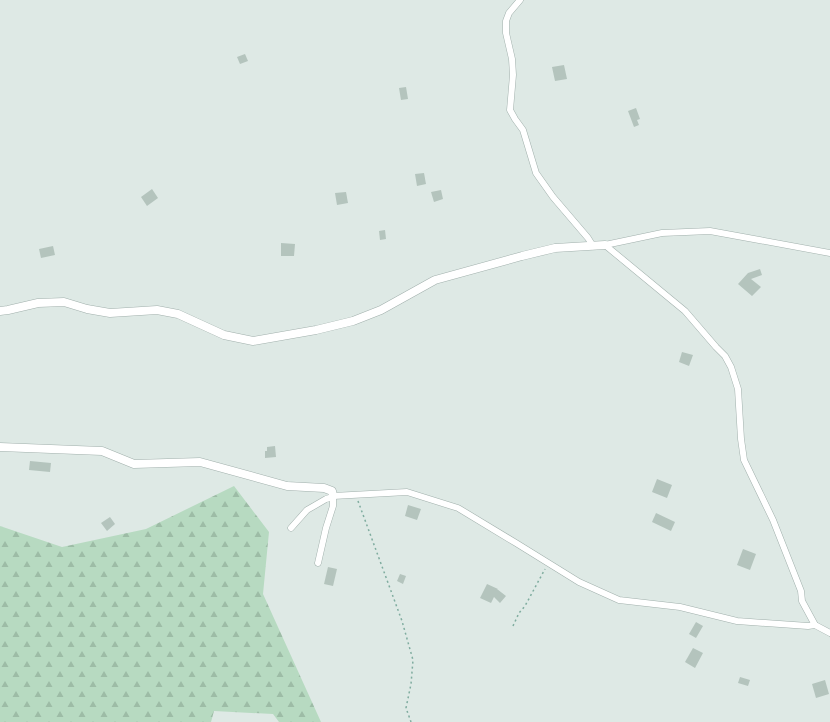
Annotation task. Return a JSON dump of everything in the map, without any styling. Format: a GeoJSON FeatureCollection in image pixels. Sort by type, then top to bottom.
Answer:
{"type":"FeatureCollection","features":[{"type":"Feature","properties":{"kind":"street"},"geometry":{"type":"LineString","coordinates":[[520,0],[508,13],[506,21],[506,33],[512,59],[510,110],[514,119],[522,130],[536,173],[553,197],[593,246]]}},
{"type":"Feature","properties":{"kind":"street"},"geometry":{"type":"LineString","coordinates":[[0,311],[38,303],[64,302],[87,309],[110,313],[157,310],[178,314],[224,335],[253,340],[316,330],[353,321],[381,310],[435,280],[555,248],[606,245],[662,233],[710,231],[830,253]]}},
{"type":"Feature","properties":{"kind":"street"},"geometry":{"type":"LineString","coordinates":[[606,245],[685,311],[725,356],[731,367],[738,389],[744,460],[773,520],[801,591],[802,601],[815,626]]}},
{"type":"Feature","properties":{"kind":"street"},"geometry":{"type":"LineString","coordinates":[[0,447],[102,451],[134,464],[200,462],[287,486],[324,488],[332,491],[333,506],[318,563]]}},
{"type":"Feature","properties":{"kind":"street"},"geometry":{"type":"LineString","coordinates":[[291,528],[307,510],[333,496],[407,492],[458,508],[516,542],[579,582],[620,600],[680,607],[737,621],[815,626],[830,633]]}},
{"type":"Feature","properties":{"kind":"path"},"geometry":{"type":"LineString","coordinates":[[356,495],[402,621],[413,660],[411,684],[406,708],[410,722]]}},
{"type":"Feature","properties":{"kind":"path"},"geometry":{"type":"LineString","coordinates":[[513,626],[548,563]]}},
{"type":"Feature","properties":{"kind":"green space"},"geometry":{"type":"Polygon","coordinates":[[[234,486],[269,532],[263,594],[321,722],[279,722],[273,714],[214,711],[211,722],[0,722],[0,526],[62,547],[146,529],[234,486]]]}},
{"type":"Feature","properties":{"kind":"building"},"geometry":{"type":"Polygon","coordinates":[[[245,54],[248,61],[240,64],[237,57],[245,54]]]}},
{"type":"Feature","properties":{"kind":"building"},"geometry":{"type":"Polygon","coordinates":[[[564,65],[567,79],[555,81],[552,67],[564,65]]]}},
{"type":"Feature","properties":{"kind":"building"},"geometry":{"type":"Polygon","coordinates":[[[406,87],[408,99],[401,100],[399,88],[406,87]]]}},
{"type":"Feature","properties":{"kind":"building"},"geometry":{"type":"Polygon","coordinates":[[[636,108],[640,119],[637,120],[639,125],[634,127],[628,111],[636,108]]]}},
{"type":"Feature","properties":{"kind":"building"},"geometry":{"type":"Polygon","coordinates":[[[424,173],[426,184],[417,186],[415,174],[424,173]]]}},
{"type":"Feature","properties":{"kind":"building"},"geometry":{"type":"Polygon","coordinates":[[[152,189],[158,198],[147,206],[141,197],[152,189]]]}},
{"type":"Feature","properties":{"kind":"building"},"geometry":{"type":"Polygon","coordinates":[[[441,190],[443,199],[434,202],[431,192],[441,190]]]}},
{"type":"Feature","properties":{"kind":"building"},"geometry":{"type":"Polygon","coordinates":[[[346,192],[348,203],[337,205],[335,193],[346,192]]]}},
{"type":"Feature","properties":{"kind":"building"},"geometry":{"type":"Polygon","coordinates":[[[385,230],[386,239],[380,240],[379,231],[385,230]]]}},
{"type":"Feature","properties":{"kind":"building"},"geometry":{"type":"Polygon","coordinates":[[[281,243],[295,244],[294,256],[281,256],[281,243]]]}},
{"type":"Feature","properties":{"kind":"building"},"geometry":{"type":"Polygon","coordinates":[[[53,246],[55,255],[41,258],[39,249],[53,246]]]}},
{"type":"Feature","properties":{"kind":"building"},"geometry":{"type":"Polygon","coordinates":[[[760,269],[762,275],[751,279],[761,287],[752,296],[738,284],[748,273],[760,269]]]}},
{"type":"Feature","properties":{"kind":"building"},"geometry":{"type":"Polygon","coordinates":[[[682,352],[693,355],[689,366],[679,362],[682,352]]]}},
{"type":"Feature","properties":{"kind":"building"},"geometry":{"type":"Polygon","coordinates":[[[275,446],[276,457],[265,458],[265,451],[267,451],[267,447],[275,446]]]}},
{"type":"Feature","properties":{"kind":"building"},"geometry":{"type":"Polygon","coordinates":[[[30,461],[51,463],[50,472],[29,470],[30,461]]]}},
{"type":"Feature","properties":{"kind":"building"},"geometry":{"type":"Polygon","coordinates":[[[657,479],[672,485],[667,498],[652,492],[657,479]]]}},
{"type":"Feature","properties":{"kind":"building"},"geometry":{"type":"Polygon","coordinates":[[[408,505],[421,509],[417,520],[405,516],[408,505]]]}},
{"type":"Feature","properties":{"kind":"building"},"geometry":{"type":"Polygon","coordinates":[[[656,513],[675,522],[671,531],[652,522],[656,513]]]}},
{"type":"Feature","properties":{"kind":"building"},"geometry":{"type":"Polygon","coordinates":[[[110,517],[115,524],[107,531],[101,523],[110,517]]]}},
{"type":"Feature","properties":{"kind":"building"},"geometry":{"type":"Polygon","coordinates":[[[743,549],[756,554],[750,570],[737,565],[743,549]]]}},
{"type":"Feature","properties":{"kind":"building"},"geometry":{"type":"Polygon","coordinates":[[[328,567],[337,569],[333,586],[324,584],[328,567]]]}},
{"type":"Feature","properties":{"kind":"building"},"geometry":{"type":"Polygon","coordinates":[[[400,574],[406,576],[403,584],[397,581],[400,574]]]}},
{"type":"Feature","properties":{"kind":"building"},"geometry":{"type":"Polygon","coordinates":[[[487,584],[498,589],[506,596],[500,603],[494,597],[491,603],[480,598],[487,584]]]}},
{"type":"Feature","properties":{"kind":"building"},"geometry":{"type":"Polygon","coordinates":[[[696,622],[703,626],[696,638],[689,634],[696,622]]]}},
{"type":"Feature","properties":{"kind":"building"},"geometry":{"type":"Polygon","coordinates":[[[693,648],[703,653],[695,668],[685,662],[693,648]]]}},
{"type":"Feature","properties":{"kind":"building"},"geometry":{"type":"Polygon","coordinates":[[[740,677],[750,680],[748,686],[738,683],[740,677]]]}},
{"type":"Feature","properties":{"kind":"building"},"geometry":{"type":"Polygon","coordinates":[[[825,680],[829,694],[816,698],[812,684],[825,680]]]}}]}
